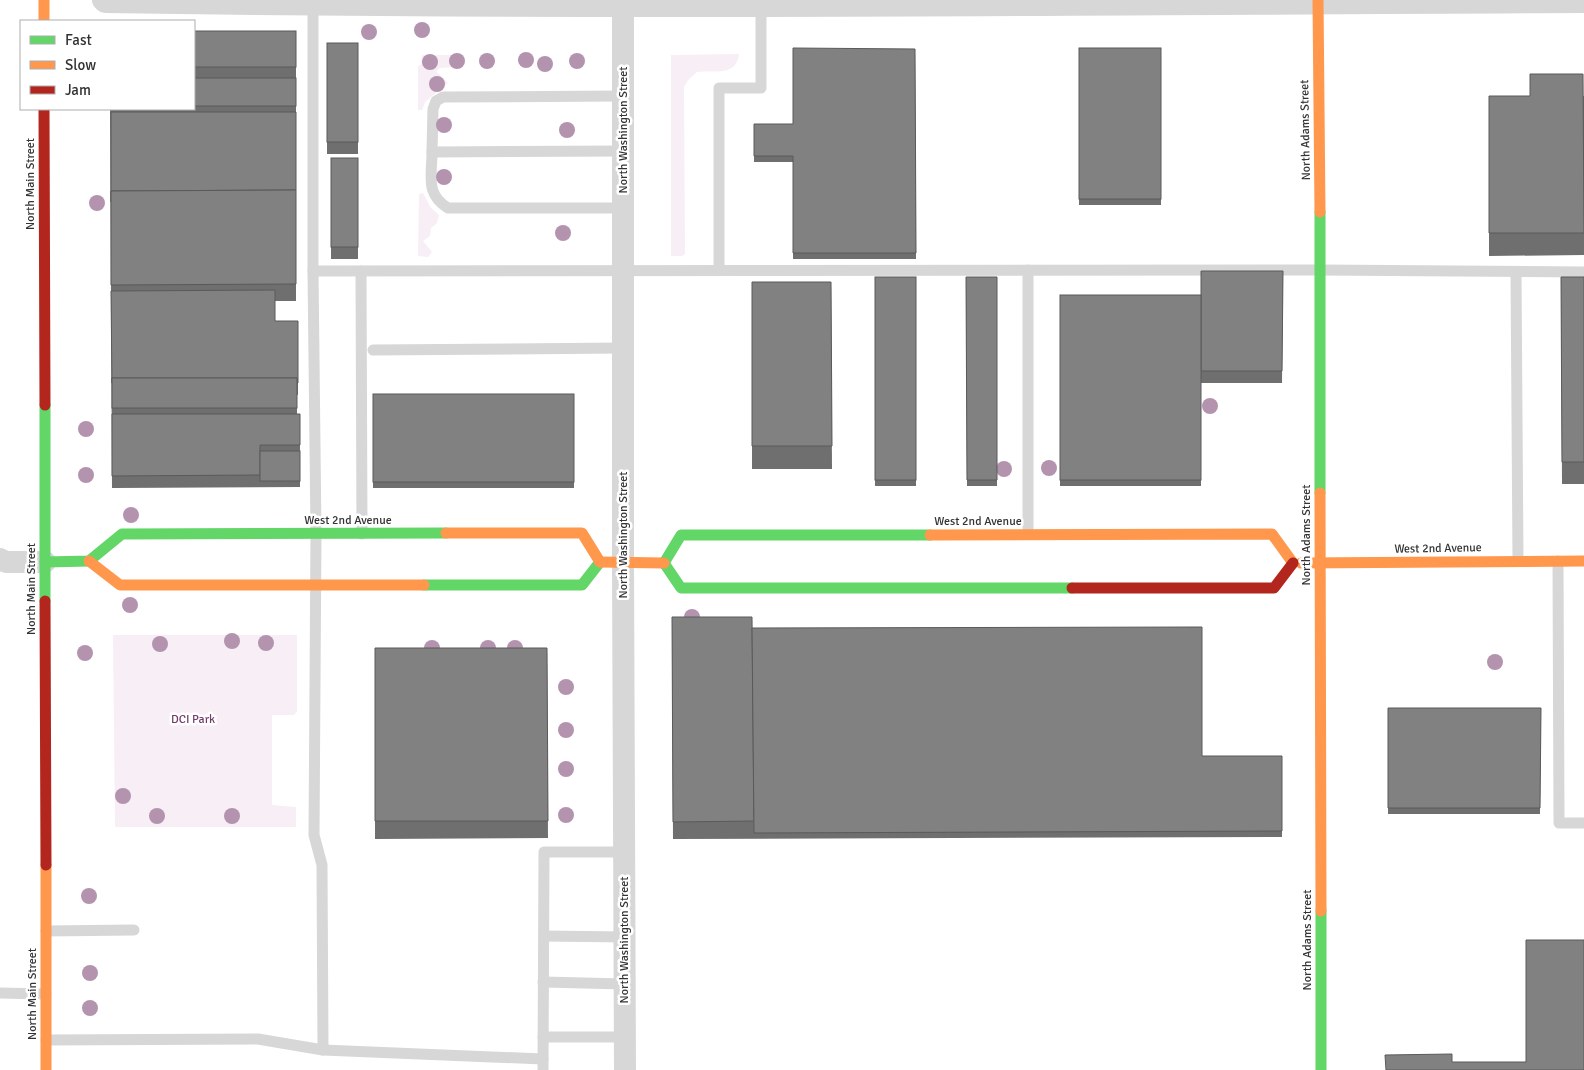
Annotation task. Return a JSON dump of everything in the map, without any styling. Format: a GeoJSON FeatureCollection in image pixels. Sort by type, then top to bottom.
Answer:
{"type":"FeatureCollection","features":[{"type":"Feature","properties":{"kind":"street"},"geometry":{"type":"LineString","coordinates":[[44,0],[44,20]]}},
{"type":"Feature","properties":{"kind":"street"},"geometry":{"type":"LineString","coordinates":[[103,0],[115,2],[761,5],[1318,1],[1584,2]]}},
{"type":"Feature","properties":{"kind":"street","name":"North Adams Street"},"geometry":{"type":"LineString","coordinates":[[1318,1],[1321,1070]]}},
{"type":"Feature","properties":{"kind":"street","name":"North Washington Street"},"geometry":{"type":"LineString","coordinates":[[624,3],[623,563],[625,1070]]}},
{"type":"Feature","properties":{"kind":"street","name":"North Main Street"},"geometry":{"type":"LineString","coordinates":[[44,110],[46,1070]]}},
{"type":"Feature","properties":{"kind":"street","name":"West 2nd Avenue"},"geometry":{"type":"LineString","coordinates":[[89,561],[122,534],[582,533],[600,562]]}},
{"type":"Feature","properties":{"kind":"street","name":"West 2nd Avenue"},"geometry":{"type":"LineString","coordinates":[[664,563],[681,535],[1028,534],[1272,534],[1293,563],[1584,561]]}},
{"type":"Feature","properties":{"kind":"street"},"geometry":{"type":"LineString","coordinates":[[2,562],[89,561],[120,585],[315,586],[582,585],[600,562],[664,563],[681,588],[1274,588],[1293,563]]}},
{"type":"Feature","properties":{"kind":"lane"},"geometry":{"type":"LineString","coordinates":[[313,3],[313,271],[316,533],[314,835],[322,865],[323,1050]]}},
{"type":"Feature","properties":{"kind":"lane"},"geometry":{"type":"LineString","coordinates":[[719,270],[719,88],[761,88],[761,5]]}},
{"type":"Feature","properties":{"kind":"lane"},"geometry":{"type":"LineString","coordinates":[[624,96],[443,97],[436,101],[433,109],[432,152],[433,195],[448,208],[624,208]]}},
{"type":"Feature","properties":{"kind":"lane"},"geometry":{"type":"LineString","coordinates":[[432,152],[624,151]]}},
{"type":"Feature","properties":{"kind":"lane"},"geometry":{"type":"LineString","coordinates":[[1028,270],[1028,534]]}},
{"type":"Feature","properties":{"kind":"lane"},"geometry":{"type":"LineString","coordinates":[[313,271],[1320,270],[1584,272]]}},
{"type":"Feature","properties":{"kind":"lane"},"geometry":{"type":"LineString","coordinates":[[361,271],[362,534]]}},
{"type":"Feature","properties":{"kind":"lane"},"geometry":{"type":"LineString","coordinates":[[1516,272],[1518,561]]}},
{"type":"Feature","properties":{"kind":"lane"},"geometry":{"type":"LineString","coordinates":[[373,350],[623,348]]}},
{"type":"Feature","properties":{"kind":"lane"},"geometry":{"type":"LineString","coordinates":[[1558,561],[1559,823],[1584,823]]}},
{"type":"Feature","properties":{"kind":"lane"},"geometry":{"type":"LineString","coordinates":[[46,1040],[258,1039],[323,1050],[543,1064],[544,852],[624,852]]}},
{"type":"Feature","properties":{"kind":"lane"},"geometry":{"type":"LineString","coordinates":[[46,931],[134,930]]}},
{"type":"Feature","properties":{"kind":"lane"},"geometry":{"type":"LineString","coordinates":[[544,936],[625,937]]}},
{"type":"Feature","properties":{"kind":"lane"},"geometry":{"type":"LineString","coordinates":[[543,982],[624,984]]}},
{"type":"Feature","properties":{"kind":"lane"},"geometry":{"type":"LineString","coordinates":[[0,994],[46,994]]}},
{"type":"Feature","properties":{"kind":"lane"},"geometry":{"type":"LineString","coordinates":[[543,1037],[624,1038]]}},
{"type":"Feature","properties":{"kind":"green space"},"geometry":{"type":"Polygon","coordinates":[[[739,54],[734,66],[729,69],[724,71],[697,72],[688,80],[684,87],[685,254],[682,256],[671,256],[671,55],[739,54]]]}},
{"type":"Feature","properties":{"kind":"green space"},"geometry":{"type":"Polygon","coordinates":[[[422,55],[463,55],[463,61],[456,67],[440,68],[436,71],[448,83],[425,102],[422,110],[418,110],[418,66],[421,65],[422,55]]]}},
{"type":"Feature","properties":{"kind":"green space"},"geometry":{"type":"Polygon","coordinates":[[[423,193],[431,208],[439,215],[437,223],[431,228],[430,236],[423,241],[432,252],[428,257],[418,256],[419,194],[423,193]]]}},
{"type":"Feature","properties":{"kind":"green space","name":"DCI Park"},"geometry":{"type":"Polygon","coordinates":[[[113,635],[297,635],[297,711],[294,715],[272,715],[272,805],[296,807],[296,827],[115,827],[113,635]]]}},
{"type":"Feature","properties":{"kind":"building"},"geometry":{"type":"Polygon","coordinates":[[[195,31],[296,31],[296,67],[195,67],[195,31]]]}},
{"type":"Feature","properties":{"kind":"building"},"geometry":{"type":"Polygon","coordinates":[[[327,43],[358,43],[358,142],[327,142],[327,43]]]}},
{"type":"Feature","properties":{"kind":"building"},"geometry":{"type":"Polygon","coordinates":[[[793,48],[915,49],[916,253],[793,253],[793,156],[754,156],[754,124],[793,124],[793,48]]]}},
{"type":"Feature","properties":{"kind":"building"},"geometry":{"type":"Polygon","coordinates":[[[1079,48],[1161,48],[1161,199],[1079,199],[1079,48]]]}},
{"type":"Feature","properties":{"kind":"building"},"geometry":{"type":"Polygon","coordinates":[[[1530,74],[1583,74],[1584,233],[1489,233],[1489,96],[1530,96],[1530,74]]]}},
{"type":"Feature","properties":{"kind":"building"},"geometry":{"type":"Polygon","coordinates":[[[195,78],[296,78],[296,106],[195,106],[195,78]]]}},
{"type":"Feature","properties":{"kind":"building"},"geometry":{"type":"Polygon","coordinates":[[[111,112],[296,112],[296,190],[111,191],[111,112]]]}},
{"type":"Feature","properties":{"kind":"building"},"geometry":{"type":"Polygon","coordinates":[[[331,158],[358,158],[358,247],[331,247],[331,158]]]}},
{"type":"Feature","properties":{"kind":"building"},"geometry":{"type":"Polygon","coordinates":[[[296,190],[296,284],[111,285],[111,191],[296,190]]]}},
{"type":"Feature","properties":{"kind":"building"},"geometry":{"type":"Polygon","coordinates":[[[1201,271],[1283,271],[1282,371],[1201,371],[1201,271]]]}},
{"type":"Feature","properties":{"kind":"building"},"geometry":{"type":"Polygon","coordinates":[[[875,277],[916,277],[916,480],[875,480],[875,277]]]}},
{"type":"Feature","properties":{"kind":"building"},"geometry":{"type":"Polygon","coordinates":[[[966,277],[997,277],[997,480],[967,480],[966,277]]]}},
{"type":"Feature","properties":{"kind":"building"},"geometry":{"type":"Polygon","coordinates":[[[1561,277],[1584,277],[1584,462],[1562,462],[1561,277]]]}},
{"type":"Feature","properties":{"kind":"building"},"geometry":{"type":"Polygon","coordinates":[[[752,282],[831,282],[832,446],[752,446],[752,282]]]}},
{"type":"Feature","properties":{"kind":"building"},"geometry":{"type":"Polygon","coordinates":[[[275,290],[275,321],[298,321],[298,383],[297,378],[112,378],[112,383],[111,291],[275,290]]]}},
{"type":"Feature","properties":{"kind":"building"},"geometry":{"type":"Polygon","coordinates":[[[1060,295],[1201,295],[1201,480],[1060,480],[1060,295]]]}},
{"type":"Feature","properties":{"kind":"building"},"geometry":{"type":"Polygon","coordinates":[[[112,378],[297,378],[297,408],[112,408],[112,378]]]}},
{"type":"Feature","properties":{"kind":"building"},"geometry":{"type":"Polygon","coordinates":[[[373,394],[574,394],[574,482],[373,482],[373,394]]]}},
{"type":"Feature","properties":{"kind":"building"},"geometry":{"type":"Polygon","coordinates":[[[112,414],[300,414],[300,445],[260,445],[260,475],[112,476],[112,414]]]}},
{"type":"Feature","properties":{"kind":"building"},"geometry":{"type":"Polygon","coordinates":[[[260,451],[300,451],[300,481],[260,481],[260,451]]]}},
{"type":"Feature","properties":{"kind":"building"},"geometry":{"type":"Polygon","coordinates":[[[672,617],[752,617],[754,821],[673,822],[672,617]]]}},
{"type":"Feature","properties":{"kind":"building"},"geometry":{"type":"Polygon","coordinates":[[[1202,627],[1202,756],[1282,756],[1282,831],[754,833],[752,628],[1202,627]]]}},
{"type":"Feature","properties":{"kind":"building"},"geometry":{"type":"Polygon","coordinates":[[[375,648],[547,648],[548,821],[375,821],[375,648]]]}},
{"type":"Feature","properties":{"kind":"building"},"geometry":{"type":"Polygon","coordinates":[[[1388,708],[1541,708],[1540,808],[1388,808],[1388,708]]]}},
{"type":"Feature","properties":{"kind":"building"},"geometry":{"type":"Polygon","coordinates":[[[1526,940],[1584,940],[1584,1070],[1386,1070],[1385,1055],[1452,1054],[1452,1062],[1526,1062],[1526,940]]]}},
{"type":"Feature","properties":{"kind":"traffic: fast"},"geometry":{"type":"LineString","coordinates":[[1320,212],[1320,493]]}},
{"type":"Feature","properties":{"kind":"traffic: fast"},"geometry":{"type":"LineString","coordinates":[[45,405],[45,601]]}},
{"type":"Feature","properties":{"kind":"traffic: fast"},"geometry":{"type":"LineString","coordinates":[[45,562],[89,561],[122,534],[446,533]]}},
{"type":"Feature","properties":{"kind":"traffic: fast"},"geometry":{"type":"LineString","coordinates":[[664,563],[681,535],[930,535]]}},
{"type":"Feature","properties":{"kind":"traffic: fast"},"geometry":{"type":"LineString","coordinates":[[424,585],[582,585],[600,562]]}},
{"type":"Feature","properties":{"kind":"traffic: fast"},"geometry":{"type":"LineString","coordinates":[[664,563],[681,588],[1072,588]]}},
{"type":"Feature","properties":{"kind":"traffic: fast"},"geometry":{"type":"LineString","coordinates":[[1321,911],[1321,1070]]}},
{"type":"Feature","properties":{"kind":"traffic: slow"},"geometry":{"type":"LineString","coordinates":[[44,0],[44,20]]}},
{"type":"Feature","properties":{"kind":"traffic: slow"},"geometry":{"type":"LineString","coordinates":[[1318,0],[1320,212]]}},
{"type":"Feature","properties":{"kind":"traffic: slow"},"geometry":{"type":"LineString","coordinates":[[1320,493],[1321,911]]}},
{"type":"Feature","properties":{"kind":"traffic: slow"},"geometry":{"type":"LineString","coordinates":[[446,533],[582,533],[600,562]]}},
{"type":"Feature","properties":{"kind":"traffic: slow"},"geometry":{"type":"LineString","coordinates":[[930,535],[1272,534],[1293,563]]}},
{"type":"Feature","properties":{"kind":"traffic: slow"},"geometry":{"type":"LineString","coordinates":[[89,561],[120,585],[424,585]]}},
{"type":"Feature","properties":{"kind":"traffic: slow"},"geometry":{"type":"LineString","coordinates":[[1301,563],[1584,561]]}},
{"type":"Feature","properties":{"kind":"traffic: slow"},"geometry":{"type":"LineString","coordinates":[[600,562],[664,563]]}},
{"type":"Feature","properties":{"kind":"traffic: slow"},"geometry":{"type":"LineString","coordinates":[[46,865],[46,1070]]}},
{"type":"Feature","properties":{"kind":"traffic: jam"},"geometry":{"type":"LineString","coordinates":[[44,110],[45,405]]}},
{"type":"Feature","properties":{"kind":"traffic: jam"},"geometry":{"type":"LineString","coordinates":[[1072,588],[1274,588],[1293,563]]}},
{"type":"Feature","properties":{"kind":"traffic: jam"},"geometry":{"type":"LineString","coordinates":[[45,601],[46,865]]}}]}
